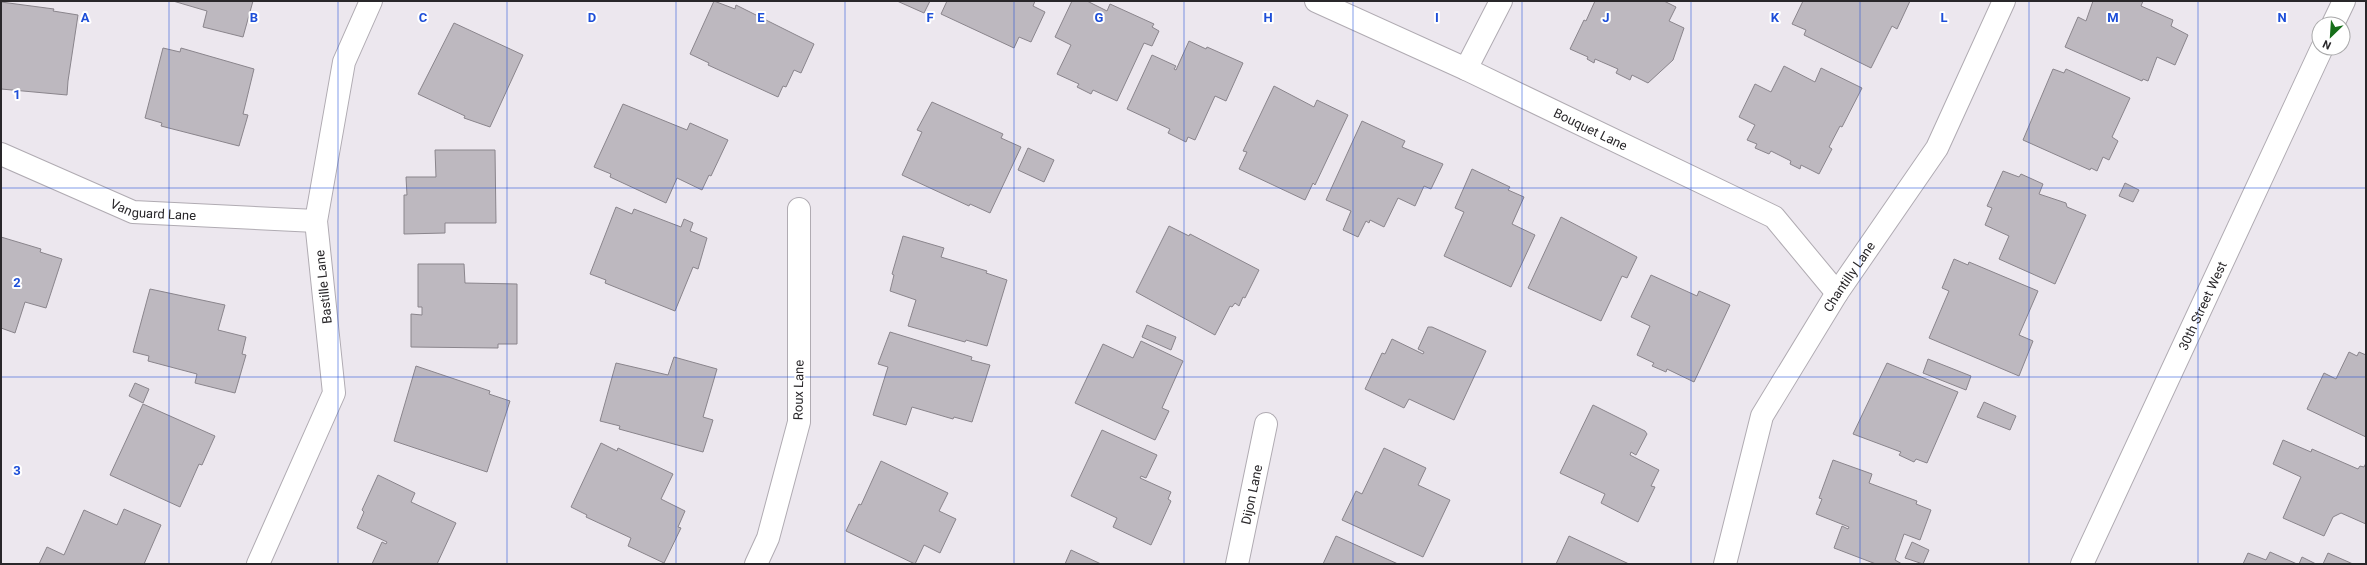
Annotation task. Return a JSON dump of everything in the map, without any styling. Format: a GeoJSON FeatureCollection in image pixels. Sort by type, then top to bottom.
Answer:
{"type":"FeatureCollection","features":[{"type":"Feature","properties":{"kind":"street","name":"Bastille Lane"},"geometry":{"type":"LineString","coordinates":[[258,564],[334,393],[316,220],[344,62],[371,1]]}},
{"type":"Feature","properties":{"kind":"street","name":"Bouquet Lane"},"geometry":{"type":"LineString","coordinates":[[1316,1],[1466,68],[1774,217],[1837,293]]}},
{"type":"Feature","properties":{"kind":"street"},"geometry":{"type":"LineString","coordinates":[[1466,68],[1501,1]]}},
{"type":"Feature","properties":{"kind":"street","name":"Chantilly Lane"},"geometry":{"type":"LineString","coordinates":[[1725,564],[1762,416],[1837,293],[1937,148],[2004,1]]}},
{"type":"Feature","properties":{"kind":"street"},"geometry":{"type":"LineString","coordinates":[[2337,16],[2344,1]]}},
{"type":"Feature","properties":{"kind":"street","name":"30th Street West"},"geometry":{"type":"LineString","coordinates":[[2082,564],[2318,56]]}},
{"type":"Feature","properties":{"kind":"street","name":"Vanguard Lane"},"geometry":{"type":"LineString","coordinates":[[1,154],[133,212],[316,220]]}},
{"type":"Feature","properties":{"kind":"street","name":"Roux Lane"},"geometry":{"type":"LineString","coordinates":[[756,564],[768,538],[799,422],[799,209]]}},
{"type":"Feature","properties":{"kind":"street","name":"Dijon Lane"},"geometry":{"type":"LineString","coordinates":[[1236,564],[1266,424]]}},
{"type":"Feature","properties":{"kind":"building"},"geometry":{"type":"Polygon","coordinates":[[[173,1],[253,1],[243,37],[203,27],[207,11],[173,1]]]}},
{"type":"Feature","properties":{"kind":"building"},"geometry":{"type":"Polygon","coordinates":[[[714,1],[735,9],[736,5],[814,44],[801,73],[794,70],[786,87],[783,86],[778,97],[708,65],[709,63],[690,54],[714,1]]]}},
{"type":"Feature","properties":{"kind":"building"},"geometry":{"type":"Polygon","coordinates":[[[897,1],[930,1],[924,13],[897,1]]]}},
{"type":"Feature","properties":{"kind":"building"},"geometry":{"type":"Polygon","coordinates":[[[947,1],[1035,1],[1033,6],[1045,12],[1031,42],[1019,37],[1014,48],[941,14],[947,1]]]}},
{"type":"Feature","properties":{"kind":"building"},"geometry":{"type":"Polygon","coordinates":[[[1072,1],[1087,1],[1107,11],[1110,4],[1154,24],[1152,27],[1159,31],[1152,46],[1144,43],[1117,101],[1093,90],[1091,94],[1077,87],[1079,84],[1057,74],[1071,45],[1055,37],[1072,1]]]}},
{"type":"Feature","properties":{"kind":"building"},"geometry":{"type":"Polygon","coordinates":[[[1595,1],[1664,1],[1676,7],[1669,21],[1684,28],[1673,60],[1648,83],[1632,75],[1630,80],[1616,73],[1618,69],[1595,59],[1594,63],[1587,59],[1588,57],[1570,49],[1584,20],[1586,21],[1595,1]]]}},
{"type":"Feature","properties":{"kind":"building"},"geometry":{"type":"Polygon","coordinates":[[[1803,1],[1910,1],[1897,29],[1892,26],[1871,68],[1804,35],[1806,30],[1792,24],[1803,1]]]}},
{"type":"Feature","properties":{"kind":"building"},"geometry":{"type":"Polygon","coordinates":[[[2093,1],[2143,1],[2141,6],[2173,20],[2171,26],[2188,35],[2175,65],[2157,57],[2148,81],[2143,79],[2142,81],[2065,47],[2078,17],[2086,21],[2093,1]]]}},
{"type":"Feature","properties":{"kind":"building"},"geometry":{"type":"Polygon","coordinates":[[[1,2],[54,9],[53,11],[78,15],[67,95],[1,89],[1,2]]]}},
{"type":"Feature","properties":{"kind":"building"},"geometry":{"type":"Polygon","coordinates":[[[454,23],[523,55],[490,127],[464,118],[465,116],[418,94],[454,23]]]}},
{"type":"Feature","properties":{"kind":"building"},"geometry":{"type":"Polygon","coordinates":[[[1189,41],[1206,49],[1207,47],[1243,63],[1226,101],[1215,96],[1195,140],[1188,137],[1186,142],[1168,133],[1170,129],[1127,109],[1152,55],[1176,66],[1174,69],[1176,70],[1189,41]]]}},
{"type":"Feature","properties":{"kind":"building"},"geometry":{"type":"Polygon","coordinates":[[[163,48],[180,52],[181,48],[254,69],[243,114],[248,115],[239,146],[161,126],[162,123],[145,118],[163,48]]]}},
{"type":"Feature","properties":{"kind":"building"},"geometry":{"type":"Polygon","coordinates":[[[1784,66],[1815,82],[1821,68],[1862,88],[1842,127],[1840,126],[1829,147],[1832,149],[1819,174],[1801,165],[1800,169],[1790,164],[1791,161],[1771,151],[1769,154],[1755,148],[1757,144],[1747,140],[1755,125],[1739,117],[1755,84],[1771,92],[1784,66]]]}},
{"type":"Feature","properties":{"kind":"building"},"geometry":{"type":"Polygon","coordinates":[[[2053,69],[2064,73],[2066,69],[2130,98],[2112,137],[2118,141],[2109,160],[2103,157],[2097,171],[2091,168],[2090,170],[2023,140],[2053,69]]]}},
{"type":"Feature","properties":{"kind":"building"},"geometry":{"type":"Polygon","coordinates":[[[1274,86],[1314,107],[1317,100],[1348,115],[1315,185],[1313,183],[1305,200],[1239,169],[1247,152],[1243,151],[1274,86]]]}},
{"type":"Feature","properties":{"kind":"building"},"geometry":{"type":"Polygon","coordinates":[[[932,102],[1003,134],[1001,138],[1021,147],[990,213],[970,204],[969,206],[902,175],[922,132],[917,130],[932,102]]]}},
{"type":"Feature","properties":{"kind":"building"},"geometry":{"type":"Polygon","coordinates":[[[623,104],[687,130],[690,123],[728,140],[711,176],[709,175],[702,190],[677,178],[666,203],[610,177],[611,174],[594,167],[623,104]]]}},
{"type":"Feature","properties":{"kind":"building"},"geometry":{"type":"Polygon","coordinates":[[[1362,121],[1405,141],[1402,147],[1443,164],[1431,189],[1424,186],[1415,206],[1398,198],[1384,227],[1370,220],[1369,223],[1366,221],[1358,237],[1343,230],[1351,211],[1326,200],[1362,121]]]}},
{"type":"Feature","properties":{"kind":"building"},"geometry":{"type":"Polygon","coordinates":[[[1028,148],[1054,160],[1044,182],[1018,170],[1028,148]]]}},
{"type":"Feature","properties":{"kind":"building"},"geometry":{"type":"Polygon","coordinates":[[[435,150],[495,150],[496,223],[445,223],[445,233],[404,234],[404,195],[407,195],[406,177],[436,177],[435,150]]]}},
{"type":"Feature","properties":{"kind":"building"},"geometry":{"type":"Polygon","coordinates":[[[1472,169],[1510,187],[1508,190],[1524,197],[1512,224],[1535,235],[1511,287],[1444,256],[1464,212],[1455,208],[1472,169]]]}},
{"type":"Feature","properties":{"kind":"building"},"geometry":{"type":"Polygon","coordinates":[[[2003,171],[2019,177],[2021,174],[2043,184],[2039,194],[2066,203],[2067,207],[2086,215],[2055,284],[1999,259],[2009,236],[1985,225],[1992,208],[1987,206],[2003,171]]]}},
{"type":"Feature","properties":{"kind":"building"},"geometry":{"type":"Polygon","coordinates":[[[2125,183],[2139,190],[2133,202],[2119,196],[2125,183]]]}},
{"type":"Feature","properties":{"kind":"building"},"geometry":{"type":"Polygon","coordinates":[[[616,207],[632,214],[634,209],[681,227],[684,219],[693,223],[690,231],[707,238],[698,269],[693,267],[675,311],[605,283],[606,280],[590,274],[616,207]]]}},
{"type":"Feature","properties":{"kind":"building"},"geometry":{"type":"Polygon","coordinates":[[[1561,217],[1637,257],[1627,278],[1622,276],[1601,321],[1528,288],[1561,217]]]}},
{"type":"Feature","properties":{"kind":"building"},"geometry":{"type":"Polygon","coordinates":[[[1169,226],[1189,236],[1190,234],[1259,270],[1245,298],[1243,297],[1239,306],[1235,303],[1232,307],[1230,306],[1215,335],[1136,292],[1169,226]]]}},
{"type":"Feature","properties":{"kind":"building"},"geometry":{"type":"Polygon","coordinates":[[[903,236],[944,248],[941,257],[987,271],[986,273],[1007,280],[987,346],[966,340],[965,342],[908,326],[916,300],[890,291],[894,275],[892,274],[903,236]]]}},
{"type":"Feature","properties":{"kind":"building"},"geometry":{"type":"Polygon","coordinates":[[[1,237],[41,249],[40,252],[62,259],[46,308],[25,302],[15,333],[1,328],[1,237]]]}},
{"type":"Feature","properties":{"kind":"building"},"geometry":{"type":"Polygon","coordinates":[[[1954,259],[1968,265],[1969,262],[2038,291],[2019,335],[2033,341],[2019,376],[1929,338],[1949,291],[1942,288],[1954,259]]]}},
{"type":"Feature","properties":{"kind":"building"},"geometry":{"type":"Polygon","coordinates":[[[418,264],[464,264],[465,283],[517,284],[517,344],[498,344],[498,348],[411,347],[411,314],[422,315],[422,307],[418,307],[418,264]]]}},
{"type":"Feature","properties":{"kind":"building"},"geometry":{"type":"Polygon","coordinates":[[[1651,275],[1697,296],[1699,291],[1730,305],[1694,382],[1667,369],[1666,372],[1652,366],[1654,363],[1637,355],[1650,326],[1631,317],[1651,275]]]}},
{"type":"Feature","properties":{"kind":"building"},"geometry":{"type":"Polygon","coordinates":[[[150,289],[225,305],[218,330],[246,337],[242,354],[246,355],[235,393],[195,383],[197,374],[148,361],[149,356],[133,352],[150,289]]]}},
{"type":"Feature","properties":{"kind":"building"},"geometry":{"type":"Polygon","coordinates":[[[1147,325],[1176,337],[1171,350],[1142,337],[1147,325]]]}},
{"type":"Feature","properties":{"kind":"building"},"geometry":{"type":"Polygon","coordinates":[[[1428,327],[1432,327],[1486,351],[1454,420],[1409,399],[1404,408],[1365,389],[1382,353],[1385,354],[1392,339],[1423,354],[1424,352],[1418,349],[1428,327]]]}},
{"type":"Feature","properties":{"kind":"building"},"geometry":{"type":"Polygon","coordinates":[[[890,332],[972,357],[971,360],[990,365],[972,422],[954,417],[953,419],[912,407],[906,425],[873,415],[888,367],[878,364],[890,332]]]}},
{"type":"Feature","properties":{"kind":"building"},"geometry":{"type":"Polygon","coordinates":[[[1141,341],[1183,361],[1162,408],[1169,411],[1155,440],[1075,403],[1103,344],[1133,358],[1141,341]]]}},
{"type":"Feature","properties":{"kind":"building"},"geometry":{"type":"Polygon","coordinates":[[[2349,352],[2357,356],[2359,352],[2366,355],[2366,437],[2307,409],[2324,373],[2336,379],[2349,352]]]}},
{"type":"Feature","properties":{"kind":"building"},"geometry":{"type":"Polygon","coordinates":[[[674,357],[717,369],[703,417],[713,420],[703,452],[619,429],[620,426],[600,421],[616,363],[668,375],[674,357]]]}},
{"type":"Feature","properties":{"kind":"building"},"geometry":{"type":"Polygon","coordinates":[[[1928,359],[1971,376],[1966,390],[1923,373],[1928,359]]]}},
{"type":"Feature","properties":{"kind":"building"},"geometry":{"type":"Polygon","coordinates":[[[1887,363],[1958,392],[1927,463],[1916,459],[1914,462],[1899,455],[1901,452],[1853,434],[1887,363]]]}},
{"type":"Feature","properties":{"kind":"building"},"geometry":{"type":"Polygon","coordinates":[[[416,366],[490,391],[489,394],[510,401],[487,472],[394,441],[416,366]]]}},
{"type":"Feature","properties":{"kind":"building"},"geometry":{"type":"Polygon","coordinates":[[[135,383],[149,389],[143,403],[129,396],[135,383]]]}},
{"type":"Feature","properties":{"kind":"building"},"geometry":{"type":"Polygon","coordinates":[[[1984,402],[2016,416],[2010,430],[1977,417],[1984,402]]]}},
{"type":"Feature","properties":{"kind":"building"},"geometry":{"type":"Polygon","coordinates":[[[143,404],[215,436],[202,465],[199,464],[180,507],[110,475],[143,404]]]}},
{"type":"Feature","properties":{"kind":"building"},"geometry":{"type":"Polygon","coordinates":[[[1593,405],[1645,431],[1647,434],[1636,455],[1631,452],[1630,455],[1659,470],[1651,486],[1655,487],[1638,522],[1601,503],[1605,494],[1560,473],[1593,405]]]}},
{"type":"Feature","properties":{"kind":"building"},"geometry":{"type":"Polygon","coordinates":[[[1102,430],[1157,455],[1146,478],[1141,476],[1140,478],[1171,492],[1168,499],[1171,501],[1151,545],[1113,527],[1117,518],[1071,496],[1102,430]]]}},
{"type":"Feature","properties":{"kind":"building"},"geometry":{"type":"Polygon","coordinates":[[[2283,440],[2311,452],[2312,449],[2358,469],[2360,466],[2364,467],[2366,463],[2366,524],[2341,513],[2333,517],[2324,536],[2283,518],[2301,477],[2273,464],[2283,440]]]}},
{"type":"Feature","properties":{"kind":"building"},"geometry":{"type":"Polygon","coordinates":[[[601,443],[617,451],[618,448],[673,474],[661,499],[685,511],[678,527],[681,528],[664,563],[628,546],[631,538],[586,517],[587,515],[571,507],[601,443]]]}},
{"type":"Feature","properties":{"kind":"building"},"geometry":{"type":"Polygon","coordinates":[[[1384,448],[1426,468],[1418,485],[1450,500],[1423,557],[1342,520],[1356,491],[1362,494],[1384,448]]]}},
{"type":"Feature","properties":{"kind":"building"},"geometry":{"type":"Polygon","coordinates":[[[1833,460],[1872,474],[1869,483],[1917,501],[1916,504],[1931,510],[1920,540],[1904,534],[1895,560],[1902,564],[1876,564],[1834,548],[1842,526],[1848,529],[1849,527],[1816,514],[1822,499],[1819,498],[1833,460]]]}},
{"type":"Feature","properties":{"kind":"building"},"geometry":{"type":"Polygon","coordinates":[[[881,461],[948,493],[939,511],[956,519],[940,553],[924,545],[915,564],[846,531],[859,504],[861,505],[881,461]]]}},
{"type":"Feature","properties":{"kind":"building"},"geometry":{"type":"Polygon","coordinates":[[[378,475],[415,493],[411,502],[456,523],[437,564],[372,564],[382,542],[386,544],[387,542],[357,528],[364,512],[362,510],[378,475]]]}},
{"type":"Feature","properties":{"kind":"building"},"geometry":{"type":"Polygon","coordinates":[[[124,509],[161,525],[144,564],[39,564],[47,547],[64,555],[84,510],[117,525],[124,509]]]}},
{"type":"Feature","properties":{"kind":"building"},"geometry":{"type":"Polygon","coordinates":[[[1336,536],[1398,564],[1323,564],[1336,536]]]}},
{"type":"Feature","properties":{"kind":"building"},"geometry":{"type":"Polygon","coordinates":[[[1569,536],[1629,564],[1556,564],[1569,536]]]}},
{"type":"Feature","properties":{"kind":"building"},"geometry":{"type":"Polygon","coordinates":[[[1912,542],[1929,550],[1923,564],[1905,558],[1912,542]]]}},
{"type":"Feature","properties":{"kind":"building"},"geometry":{"type":"Polygon","coordinates":[[[1071,550],[1101,564],[1065,564],[1071,550]]]}},
{"type":"Feature","properties":{"kind":"building"},"geometry":{"type":"Polygon","coordinates":[[[2270,552],[2297,564],[2243,564],[2248,553],[2266,560],[2270,552]]]}},
{"type":"Feature","properties":{"kind":"building"},"geometry":{"type":"Polygon","coordinates":[[[2328,553],[2353,564],[2323,564],[2328,553]]]}},
{"type":"Feature","properties":{"kind":"building"},"geometry":{"type":"Polygon","coordinates":[[[2302,557],[2316,564],[2299,564],[2302,557]]]}}]}
